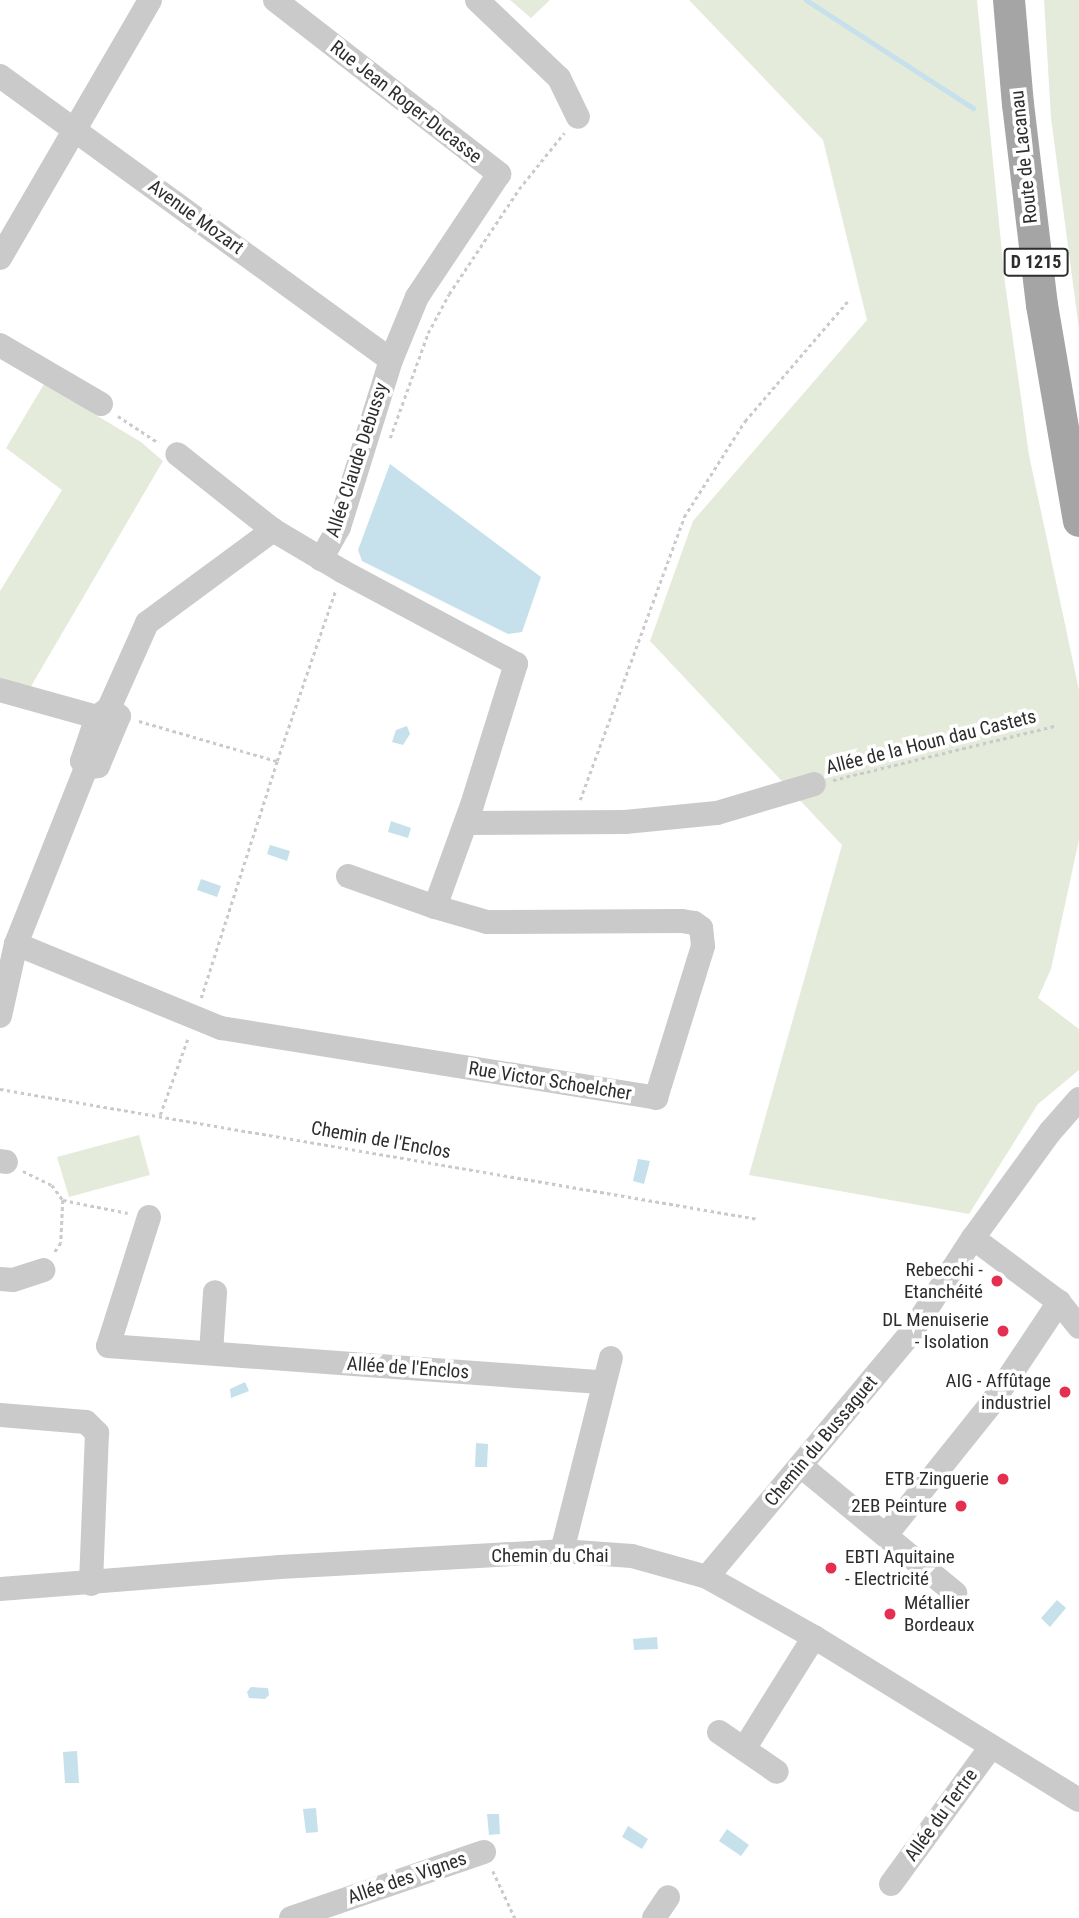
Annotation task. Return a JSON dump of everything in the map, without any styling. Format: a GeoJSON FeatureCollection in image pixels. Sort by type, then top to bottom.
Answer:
{"type":"FeatureCollection","features":[{"type":"Feature","properties":{"kind":"main road","name":"Route de Lacanau"},"geometry":{"type":"LineString","coordinates":[[1009,0],[1018,104],[1042,305],[1079,521]]}},
{"type":"Feature","properties":{"kind":"street"},"geometry":{"type":"LineString","coordinates":[[0,258],[150,0]]}},
{"type":"Feature","properties":{"kind":"street","name":"Rue Jean Roger-Ducasse"},"geometry":{"type":"LineString","coordinates":[[275,0],[499,174],[417,297],[391,360]]}},
{"type":"Feature","properties":{"kind":"street"},"geometry":{"type":"LineString","coordinates":[[477,0],[559,78],[578,117]]}},
{"type":"Feature","properties":{"kind":"street","name":"Avenue Mozart"},"geometry":{"type":"LineString","coordinates":[[0,76],[391,360]]}},
{"type":"Feature","properties":{"kind":"street"},"geometry":{"type":"LineString","coordinates":[[0,345],[101,404]]}},
{"type":"Feature","properties":{"kind":"street","name":"Allée Claude Debussy"},"geometry":{"type":"LineString","coordinates":[[177,454],[273,530],[332,565],[339,527],[391,360]]}},
{"type":"Feature","properties":{"kind":"street"},"geometry":{"type":"LineString","coordinates":[[0,1016],[16,944],[86,768],[82,761],[108,714],[148,623],[273,530]]}},
{"type":"Feature","properties":{"kind":"street"},"geometry":{"type":"LineString","coordinates":[[332,565],[516,664],[466,823],[435,907]]}},
{"type":"Feature","properties":{"kind":"street"},"geometry":{"type":"LineString","coordinates":[[0,690],[108,714]]}},
{"type":"Feature","properties":{"kind":"street"},"geometry":{"type":"LineString","coordinates":[[466,823],[625,822],[717,813],[814,784]]}},
{"type":"Feature","properties":{"kind":"street","name":"Rue Victor Schoelcher"},"geometry":{"type":"LineString","coordinates":[[16,944],[222,1028],[656,1098],[703,946],[701,928],[694,923],[681,921],[487,922],[348,876]]}},
{"type":"Feature","properties":{"kind":"street","name":"Chemin du Bussaguet"},"geometry":{"type":"LineString","coordinates":[[706,1577],[911,1333],[973,1238],[1050,1132],[1079,1099]]}},
{"type":"Feature","properties":{"kind":"street","name":"Allée de l'Enclos"},"geometry":{"type":"LineString","coordinates":[[149,1217],[108,1346],[608,1370],[562,1551]]}},
{"type":"Feature","properties":{"kind":"street"},"geometry":{"type":"LineString","coordinates":[[973,1238],[1059,1302],[1079,1327]]}},
{"type":"Feature","properties":{"kind":"street"},"geometry":{"type":"LineString","coordinates":[[0,1279],[13,1280],[43,1270]]}},
{"type":"Feature","properties":{"kind":"street"},"geometry":{"type":"LineString","coordinates":[[211,1353],[215,1292]]}},
{"type":"Feature","properties":{"kind":"street"},"geometry":{"type":"LineString","coordinates":[[886,1535],[991,1404],[1059,1302]]}},
{"type":"Feature","properties":{"kind":"street"},"geometry":{"type":"LineString","coordinates":[[0,1415],[86,1422],[97,1433],[91,1584]]}},
{"type":"Feature","properties":{"kind":"street"},"geometry":{"type":"LineString","coordinates":[[801,1466],[955,1593]]}},
{"type":"Feature","properties":{"kind":"street","name":"Chemin du Chai"},"geometry":{"type":"LineString","coordinates":[[0,1589],[91,1584],[280,1567],[562,1551],[632,1556],[706,1577],[814,1637],[991,1747],[1077,1794]]}},
{"type":"Feature","properties":{"kind":"street"},"geometry":{"type":"LineString","coordinates":[[744,1749],[814,1637]]}},
{"type":"Feature","properties":{"kind":"street"},"geometry":{"type":"LineString","coordinates":[[719,1732],[776,1772]]}},
{"type":"Feature","properties":{"kind":"street","name":"Allée du Tertre"},"geometry":{"type":"LineString","coordinates":[[891,1884],[991,1747]]}},
{"type":"Feature","properties":{"kind":"street","name":"Allée des Vignes"},"geometry":{"type":"LineString","coordinates":[[291,1918],[484,1852]]}},
{"type":"Feature","properties":{"kind":"street"},"geometry":{"type":"LineString","coordinates":[[654,1918],[668,1897]]}},
{"type":"Feature","properties":{"kind":"path"},"geometry":{"type":"LineString","coordinates":[[387,447],[428,334],[449,294],[519,189],[578,117]]}},
{"type":"Feature","properties":{"kind":"path"},"geometry":{"type":"LineString","coordinates":[[568,801],[580,800],[684,517],[745,422],[848,301]]}},
{"type":"Feature","properties":{"kind":"path"},"geometry":{"type":"LineString","coordinates":[[101,404],[177,454]]}},
{"type":"Feature","properties":{"kind":"path"},"geometry":{"type":"LineString","coordinates":[[160,1115],[195,1018],[277,761],[332,565]]}},
{"type":"Feature","properties":{"kind":"path"},"geometry":{"type":"LineString","coordinates":[[108,714],[277,761]]}},
{"type":"Feature","properties":{"kind":"path","name":"Allée de la Houn dau Castets"},"geometry":{"type":"LineString","coordinates":[[814,784],[1054,726]]}},
{"type":"Feature","properties":{"kind":"path","name":"Chemin de l'Enclos"},"geometry":{"type":"LineString","coordinates":[[0,1088],[758,1219]]}},
{"type":"Feature","properties":{"kind":"path"},"geometry":{"type":"LineString","coordinates":[[3,1161],[52,1185],[63,1200],[61,1243],[43,1270]]}},
{"type":"Feature","properties":{"kind":"path"},"geometry":{"type":"LineString","coordinates":[[63,1200],[149,1217]]}},
{"type":"Feature","properties":{"kind":"path"},"geometry":{"type":"LineString","coordinates":[[484,1852],[515,1918]]}},
{"type":"Feature","properties":{"kind":"green space"},"geometry":{"type":"Polygon","coordinates":[[[510,0],[550,0],[531,18],[510,0]]]}},
{"type":"Feature","properties":{"kind":"green space"},"geometry":{"type":"Polygon","coordinates":[[[689,0],[977,0],[1005,283],[1029,455],[1079,690],[1079,840],[1051,969],[1038,998],[1079,1029],[1079,1070],[1038,1104],[969,1214],[749,1175],[842,845],[650,641],[693,521],[867,320],[823,140],[689,0]]]}},
{"type":"Feature","properties":{"kind":"green space"},"geometry":{"type":"Polygon","coordinates":[[[1044,0],[1079,0],[1079,329],[1051,118],[1044,0]]]}},
{"type":"Feature","properties":{"kind":"green space"},"geometry":{"type":"Polygon","coordinates":[[[44,384],[141,442],[163,461],[30,688],[0,679],[0,591],[62,490],[6,448],[44,384]]]}},
{"type":"Feature","properties":{"kind":"green space"},"geometry":{"type":"Polygon","coordinates":[[[139,1135],[150,1175],[69,1197],[57,1157],[139,1135]]]}},
{"type":"Feature","properties":{"kind":"water"},"geometry":{"type":"Polygon","coordinates":[[[390,464],[541,577],[522,632],[508,634],[362,561],[358,550],[390,464]]]}},
{"type":"Feature","properties":{"kind":"water"},"geometry":{"type":"Polygon","coordinates":[[[407,726],[410,734],[403,745],[392,742],[396,730],[407,726]]]}},
{"type":"Feature","properties":{"kind":"water"},"geometry":{"type":"Polygon","coordinates":[[[391,821],[411,828],[408,838],[388,832],[391,821]]]}},
{"type":"Feature","properties":{"kind":"water"},"geometry":{"type":"Polygon","coordinates":[[[270,845],[290,851],[287,861],[267,854],[270,845]]]}},
{"type":"Feature","properties":{"kind":"water"},"geometry":{"type":"Polygon","coordinates":[[[201,879],[221,886],[217,897],[197,890],[201,879]]]}},
{"type":"Feature","properties":{"kind":"water"},"geometry":{"type":"Polygon","coordinates":[[[638,1159],[650,1161],[644,1184],[633,1181],[638,1159]]]}},
{"type":"Feature","properties":{"kind":"water"},"geometry":{"type":"Polygon","coordinates":[[[245,1382],[249,1391],[231,1398],[230,1389],[245,1382]]]}},
{"type":"Feature","properties":{"kind":"water"},"geometry":{"type":"Polygon","coordinates":[[[476,1443],[488,1444],[487,1467],[475,1467],[476,1443]]]}},
{"type":"Feature","properties":{"kind":"water"},"geometry":{"type":"Polygon","coordinates":[[[1057,1600],[1066,1608],[1050,1627],[1041,1618],[1057,1600]]]}},
{"type":"Feature","properties":{"kind":"water"},"geometry":{"type":"Polygon","coordinates":[[[657,1637],[658,1649],[634,1650],[633,1639],[657,1637]]]}},
{"type":"Feature","properties":{"kind":"water"},"geometry":{"type":"Polygon","coordinates":[[[251,1687],[268,1688],[269,1695],[265,1699],[249,1698],[247,1692],[251,1687]]]}},
{"type":"Feature","properties":{"kind":"water"},"geometry":{"type":"Polygon","coordinates":[[[77,1751],[79,1783],[65,1783],[63,1752],[77,1751]]]}},
{"type":"Feature","properties":{"kind":"water"},"geometry":{"type":"Polygon","coordinates":[[[316,1808],[318,1832],[306,1833],[303,1809],[316,1808]]]}},
{"type":"Feature","properties":{"kind":"water"},"geometry":{"type":"Polygon","coordinates":[[[487,1814],[499,1814],[500,1834],[489,1835],[487,1814]]]}},
{"type":"Feature","properties":{"kind":"water"},"geometry":{"type":"Polygon","coordinates":[[[628,1826],[648,1839],[642,1849],[622,1837],[628,1826]]]}},
{"type":"Feature","properties":{"kind":"water"},"geometry":{"type":"Polygon","coordinates":[[[727,1829],[749,1845],[741,1856],[719,1841],[727,1829]]]}},
{"type":"Feature","properties":{"kind":"waterway"},"geometry":{"type":"LineString","coordinates":[[806,0],[973,108]]}},
{"type":"Feature","properties":{"kind":"place","name":"Rebecchi - Etanchéité"},"geometry":{"type":"Point","coordinates":[997,1281]}},
{"type":"Feature","properties":{"kind":"place","name":"DL Menuiserie - Isolation"},"geometry":{"type":"Point","coordinates":[1003,1331]}},
{"type":"Feature","properties":{"kind":"place","name":"AIG - Affûtage industriel"},"geometry":{"type":"Point","coordinates":[1065,1392]}},
{"type":"Feature","properties":{"kind":"place","name":"ETB Zinguerie"},"geometry":{"type":"Point","coordinates":[1003,1479]}},
{"type":"Feature","properties":{"kind":"place","name":"2EB Peinture"},"geometry":{"type":"Point","coordinates":[961,1506]}},
{"type":"Feature","properties":{"kind":"place","name":"EBTI Aquitaine - Electricité"},"geometry":{"type":"Point","coordinates":[831,1568]}},
{"type":"Feature","properties":{"kind":"place","name":"Métallier Bordeaux"},"geometry":{"type":"Point","coordinates":[890,1614]}}]}
